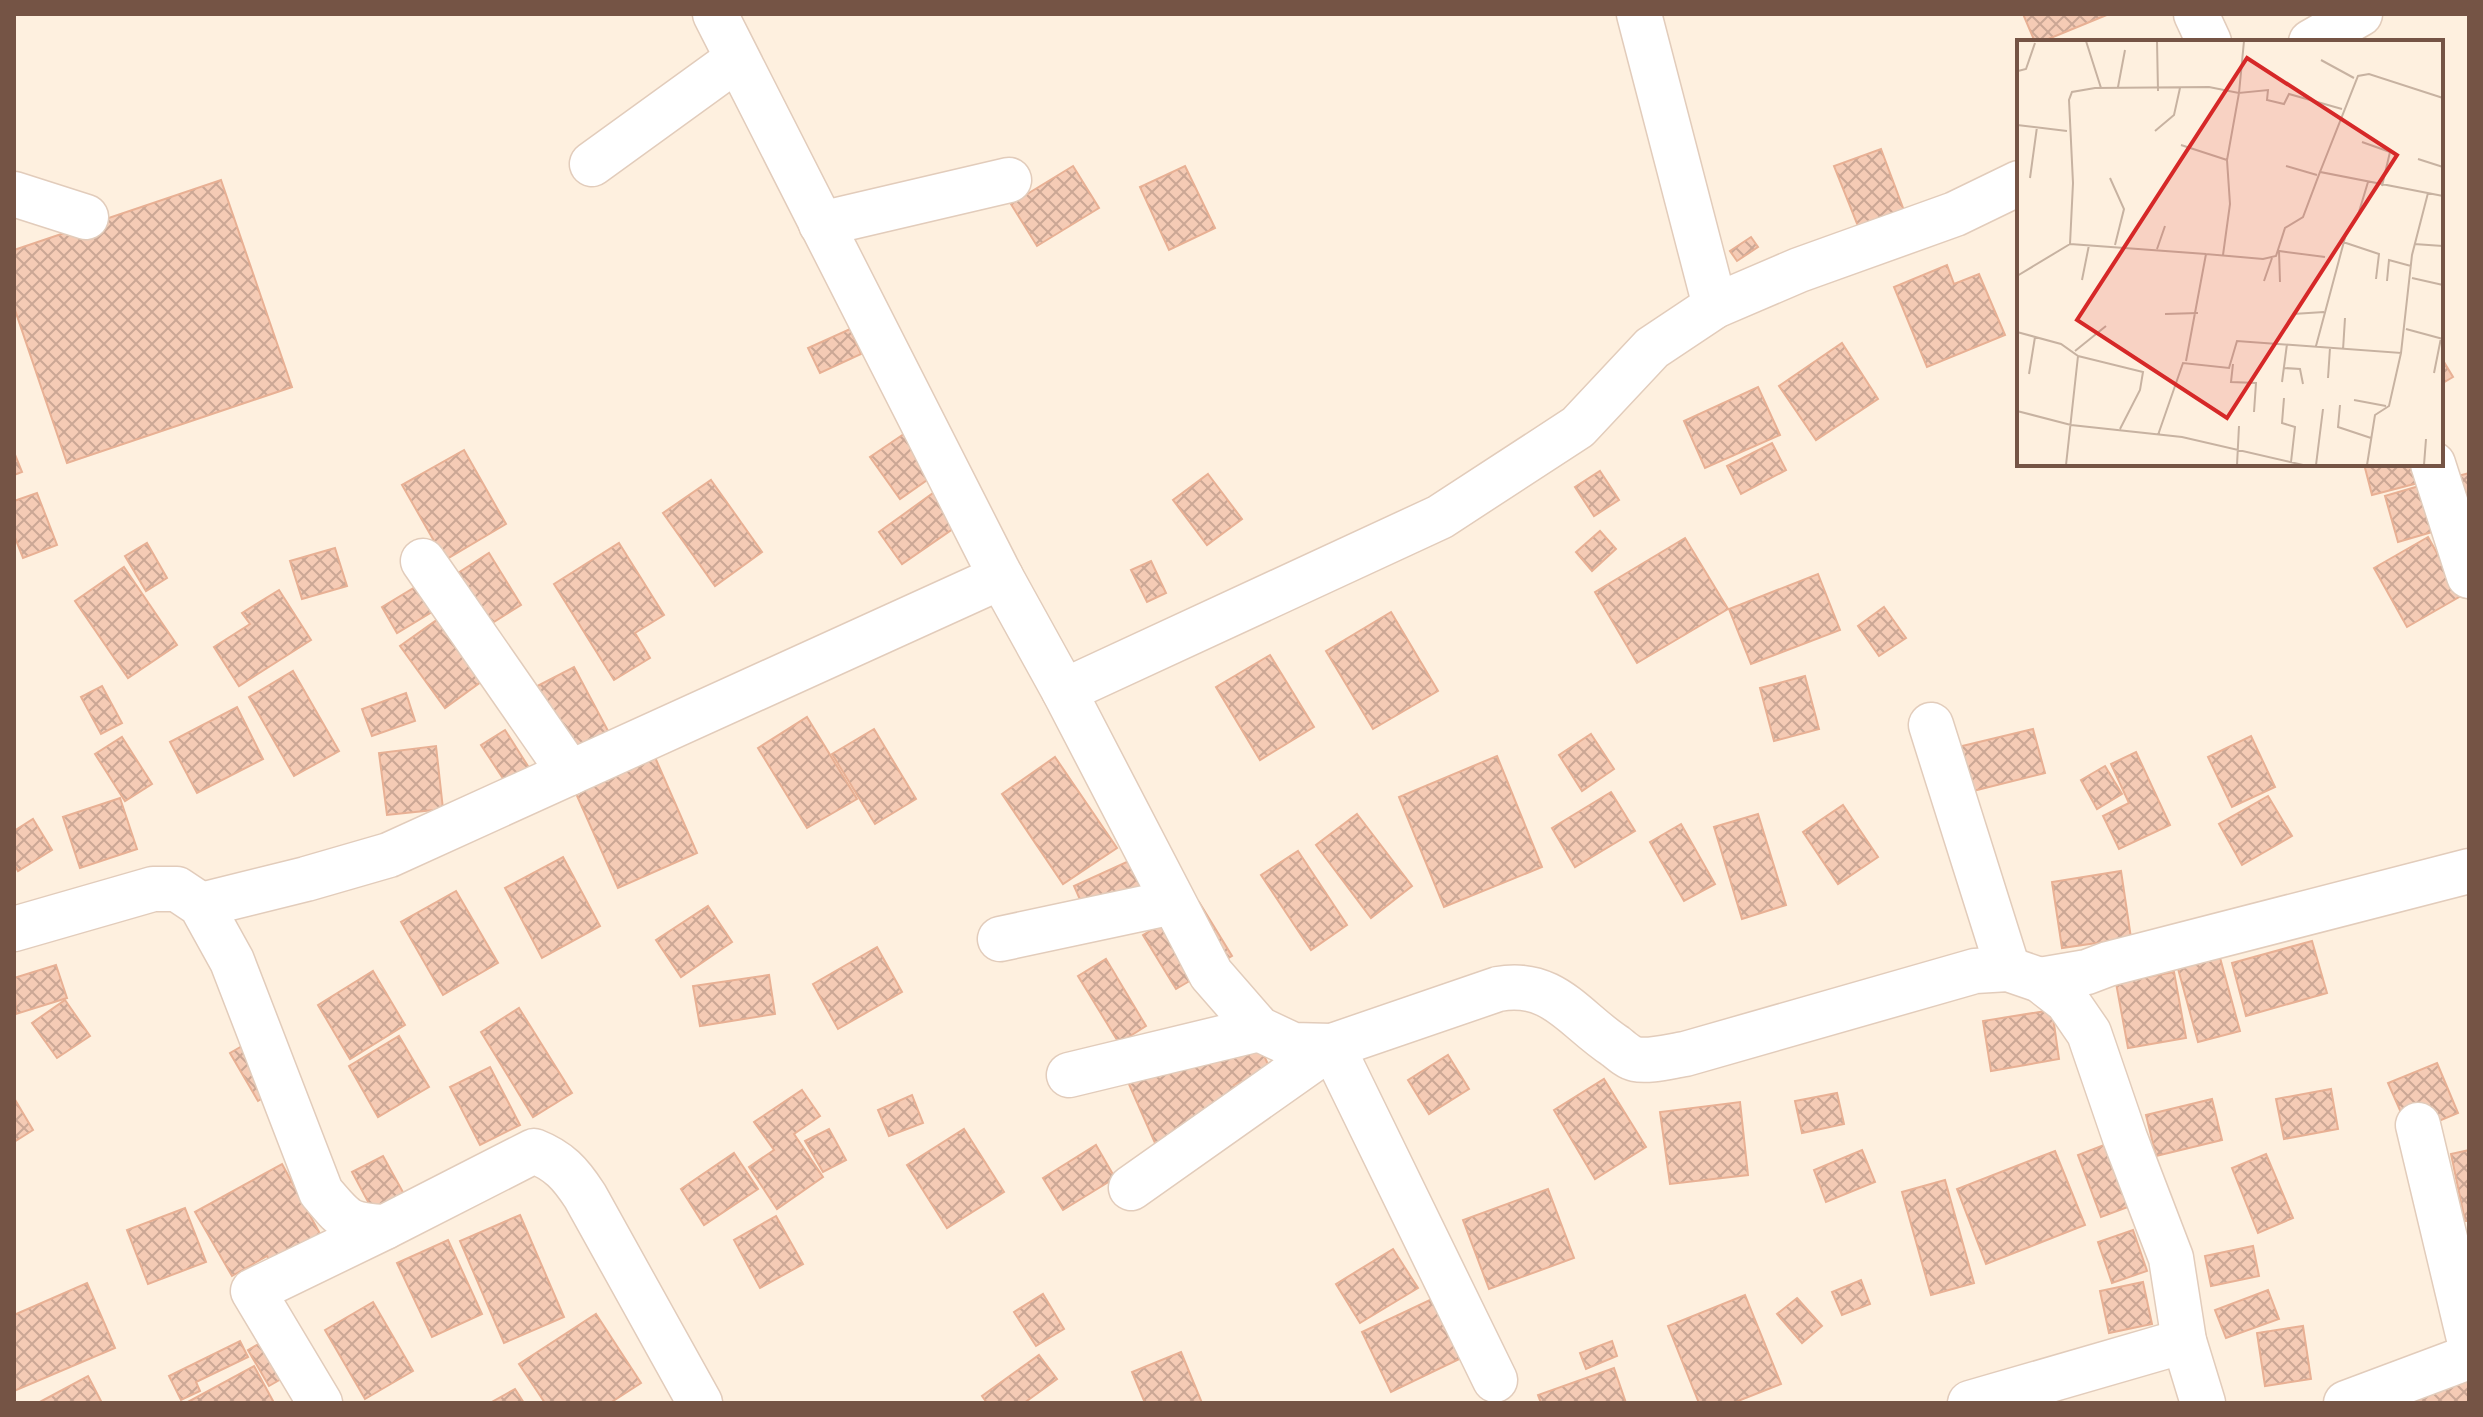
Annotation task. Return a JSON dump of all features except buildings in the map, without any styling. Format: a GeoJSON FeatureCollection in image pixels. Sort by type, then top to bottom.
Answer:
{"type":"FeatureCollection","features":[{"type":"Feature","properties":{"kind":"street"},"geometry":{"type":"LineString","coordinates":[[715,14],[1001,577],[1211,974],[1259,1029],[1293,1045],[1332,1046]]}},
{"type":"Feature","properties":{"kind":"street"},"geometry":{"type":"LineString","coordinates":[[1639,14],[1715,306]]}},
{"type":"Feature","properties":{"kind":"street"},"geometry":{"type":"LineString","coordinates":[[2196,14],[2208,40]]}},
{"type":"Feature","properties":{"kind":"street"},"geometry":{"type":"LineString","coordinates":[[2314,40],[2360,14]]}},
{"type":"Feature","properties":{"kind":"street"},"geometry":{"type":"LineString","coordinates":[[592,164],[737,59]]}},
{"type":"Feature","properties":{"kind":"street"},"geometry":{"type":"LineString","coordinates":[[821,224],[1009,180]]}},
{"type":"Feature","properties":{"kind":"street"},"geometry":{"type":"LineString","coordinates":[[1064,691],[1440,517],[1578,427],[1652,348],[1715,306],[1799,270],[1955,214],[2017,184]]}},
{"type":"Feature","properties":{"kind":"street"},"geometry":{"type":"LineString","coordinates":[[14,194],[86,217]]}},
{"type":"Feature","properties":{"kind":"street"},"geometry":{"type":"LineString","coordinates":[[2434,466],[2469,576]]}},
{"type":"Feature","properties":{"kind":"street"},"geometry":{"type":"LineString","coordinates":[[423,561],[570,773]]}},
{"type":"Feature","properties":{"kind":"street"},"geometry":{"type":"LineString","coordinates":[[201,905],[389,855],[1001,577]]}},
{"type":"Feature","properties":{"kind":"street"},"geometry":{"type":"LineString","coordinates":[[1931,725],[2024,975],[2067,1001],[2089,1033],[2171,1258],[2184,1341],[2203,1403]]}},
{"type":"Feature","properties":{"kind":"street"},"geometry":{"type":"LineString","coordinates":[[1131,1188],[1332,1046],[1498,989],[1519,985],[1539,990],[1572,1010],[1607,1041],[1635,1059],[1665,1057],[1685,1054],[1975,971],[2024,975],[2087,972],[2469,871]]}},
{"type":"Feature","properties":{"kind":"street"},"geometry":{"type":"LineString","coordinates":[[14,929],[153,889],[177,889],[201,905],[232,961],[321,1192],[345,1220],[364,1226],[385,1227]]}},
{"type":"Feature","properties":{"kind":"street"},"geometry":{"type":"LineString","coordinates":[[1000,939],[1173,902]]}},
{"type":"Feature","properties":{"kind":"street"},"geometry":{"type":"LineString","coordinates":[[1069,1075],[1259,1029]]}},
{"type":"Feature","properties":{"kind":"street"},"geometry":{"type":"LineString","coordinates":[[1332,1046],[1495,1380]]}},
{"type":"Feature","properties":{"kind":"street"},"geometry":{"type":"LineString","coordinates":[[2418,1125],[2469,1339]]}},
{"type":"Feature","properties":{"kind":"street"},"geometry":{"type":"LineString","coordinates":[[320,1403],[253,1291],[534,1151],[554,1159],[569,1171],[700,1403]]}},
{"type":"Feature","properties":{"kind":"street"},"geometry":{"type":"LineString","coordinates":[[1970,1403],[2184,1341]]}},
{"type":"Feature","properties":{"kind":"street"},"geometry":{"type":"LineString","coordinates":[[2346,1403],[2469,1357]]}}]}
